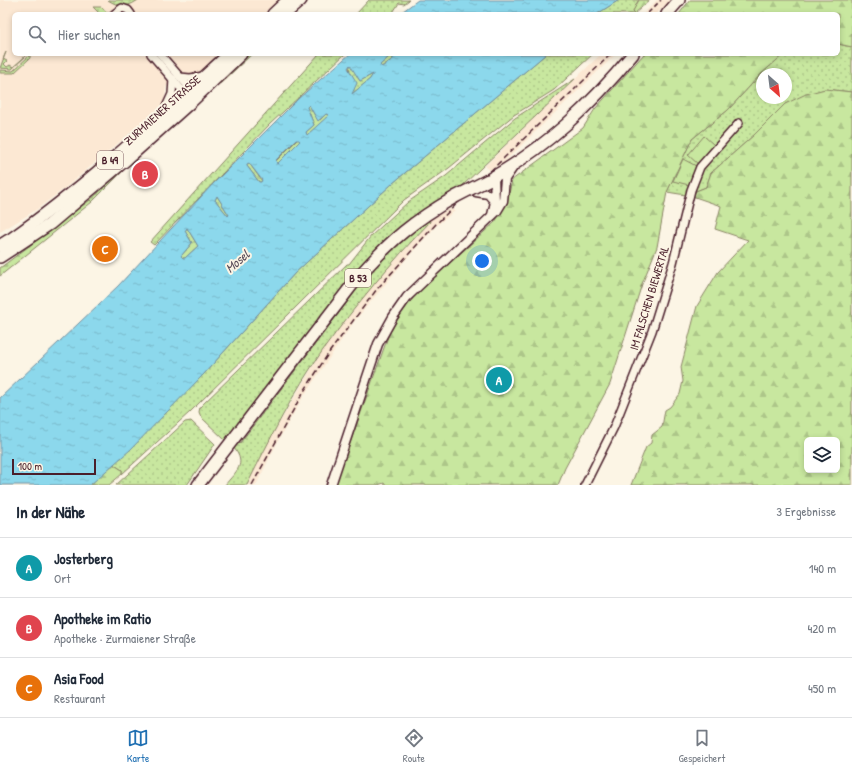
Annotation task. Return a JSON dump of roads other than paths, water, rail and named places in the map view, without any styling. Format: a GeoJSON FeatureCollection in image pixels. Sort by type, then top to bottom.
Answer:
{"type":"FeatureCollection","features":[{"type":"Feature","properties":{"kind":"main road"},"geometry":{"type":"LineString","coordinates":[[275,12],[288,0]]}},
{"type":"Feature","properties":{"kind":"main road"},"geometry":{"type":"LineString","coordinates":[[287,12],[300,0]]}},
{"type":"Feature","properties":{"kind":"main road"},"geometry":{"type":"LineString","coordinates":[[669,12],[679,0]]}},
{"type":"Feature","properties":{"kind":"main road","name":"ZURMAIENER STRASSE"},"geometry":{"type":"LineString","coordinates":[[3,242],[55,205],[164,113],[191,95],[205,76],[226,56]]}},
{"type":"Feature","properties":{"kind":"main road","name":"ZURMAIENER STRASSE"},"geometry":{"type":"LineString","coordinates":[[24,242],[65,211],[191,95],[239,56]]}},
{"type":"Feature","properties":{"kind":"main road","name":"B 53"},"geometry":{"type":"LineString","coordinates":[[198,485],[359,276],[379,254],[413,222],[491,178],[542,146],[575,118],[631,56]]}},
{"type":"Feature","properties":{"kind":"main road"},"geometry":{"type":"LineString","coordinates":[[0,257],[24,242]]}},
{"type":"Feature","properties":{"kind":"main road"},"geometry":{"type":"LineString","coordinates":[[0,265],[24,242]]}},
{"type":"Feature","properties":{"kind":"street"},"geometry":{"type":"LineString","coordinates":[[117,12],[122,8],[130,12]]}},
{"type":"Feature","properties":{"kind":"street"},"geometry":{"type":"LineString","coordinates":[[153,56],[173,79],[191,95]]}},
{"type":"Feature","properties":{"kind":"street"},"geometry":{"type":"LineString","coordinates":[[162,56],[180,76],[191,95]]}},
{"type":"Feature","properties":{"kind":"street"},"geometry":{"type":"LineString","coordinates":[[180,76],[190,78],[205,76]]}},
{"type":"Feature","properties":{"kind":"street"},"geometry":{"type":"LineString","coordinates":[[164,113],[171,99],[173,79]]}},
{"type":"Feature","properties":{"kind":"street","name":"IM FALSCHEN BIEWERTAL"},"geometry":{"type":"LineString","coordinates":[[585,485],[614,427],[652,331],[673,263],[691,190],[700,167],[739,123]]}},
{"type":"Feature","properties":{"kind":"street"},"geometry":{"type":"LineString","coordinates":[[332,485],[378,344],[393,317],[407,298],[490,219],[500,206],[506,179],[516,163]]}},
{"type":"Feature","properties":{"kind":"street"},"geometry":{"type":"LineString","coordinates":[[491,178],[504,188]]}},
{"type":"Feature","properties":{"kind":"street"},"geometry":{"type":"LineString","coordinates":[[490,219],[495,202],[491,178]]}},
{"type":"Feature","properties":{"kind":"street"},"geometry":{"type":"LineString","coordinates":[[476,192],[488,194],[495,202]]}},
{"type":"Feature","properties":{"kind":"water"},"geometry":{"type":"Polygon","coordinates":[[[418,0],[619,0],[600,12],[402,12],[418,0]]]}},
{"type":"Feature","properties":{"kind":"water","name":"Mosel"},"geometry":{"type":"Polygon","coordinates":[[[348,56],[390,56],[380,65],[382,67],[393,59],[393,56],[544,56],[393,183],[295,273],[203,375],[130,450],[90,485],[0,485],[0,398],[118,286],[212,185],[299,98],[348,56]],[[350,65],[348,68],[357,83],[352,94],[370,79],[373,74],[360,81],[350,65]],[[309,105],[307,107],[314,125],[306,132],[307,135],[329,115],[326,114],[318,121],[309,105]],[[296,140],[276,160],[277,164],[300,141],[296,140]],[[249,163],[247,166],[259,182],[261,182],[262,180],[249,163]],[[217,196],[215,200],[228,216],[229,215],[217,196]],[[187,228],[185,231],[192,243],[181,256],[183,258],[185,258],[198,246],[187,228]]]}},
{"type":"Feature","properties":{"kind":"railway"},"geometry":{"type":"LineString","coordinates":[[649,12],[661,0]]}},
{"type":"Feature","properties":{"kind":"railway"},"geometry":{"type":"LineString","coordinates":[[252,485],[301,396],[328,354],[377,289],[436,224],[609,56]]}},
{"type":"Feature","properties":{"kind":"place","name":"Apotheke im Ratio"},"geometry":{"type":"Point","coordinates":[145,174]}},
{"type":"Feature","properties":{"kind":"place","name":"Asia Food"},"geometry":{"type":"Point","coordinates":[105,249]}},
{"type":"Feature","properties":{"kind":"place","name":"Josterberg"},"geometry":{"type":"Point","coordinates":[499,380]}}]}
